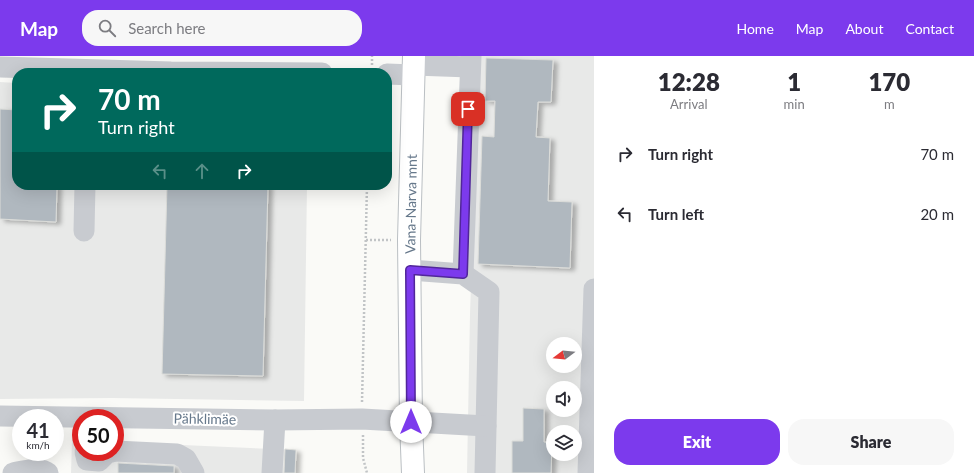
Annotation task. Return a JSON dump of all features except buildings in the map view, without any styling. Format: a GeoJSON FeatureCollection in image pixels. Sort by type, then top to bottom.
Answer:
{"type":"FeatureCollection","features":[{"type":"Feature","properties":{"kind":"main road","name":"Vana-Narva mnt"},"geometry":{"type":"LineString","coordinates":[[413,473],[409,240],[414,65]]}},
{"type":"Feature","properties":{"kind":"street"},"geometry":{"type":"LineString","coordinates":[[392,72],[414,65],[471,62],[463,274]]}},
{"type":"Feature","properties":{"kind":"street"},"geometry":{"type":"LineString","coordinates":[[0,67],[22,68]]}},
{"type":"Feature","properties":{"kind":"street"},"geometry":{"type":"LineString","coordinates":[[84,231],[85,190]]}},
{"type":"Feature","properties":{"kind":"street"},"geometry":{"type":"LineString","coordinates":[[410,270],[463,274],[489,292],[485,473]]}},
{"type":"Feature","properties":{"kind":"street"},"geometry":{"type":"LineString","coordinates":[[588,473],[594,289]]}},
{"type":"Feature","properties":{"kind":"street","name":"Pähklimäe"},"geometry":{"type":"LineString","coordinates":[[0,416],[72,418]]}},
{"type":"Feature","properties":{"kind":"street","name":"Pähklimäe"},"geometry":{"type":"LineString","coordinates":[[124,418],[275,420],[362,419],[486,426]]}},
{"type":"Feature","properties":{"kind":"street"},"geometry":{"type":"LineString","coordinates":[[272,473],[275,420]]}},
{"type":"Feature","properties":{"kind":"street"},"geometry":{"type":"LineString","coordinates":[[124,452],[177,454],[186,459],[194,473]]}},
{"type":"Feature","properties":{"kind":"street"},"geometry":{"type":"LineString","coordinates":[[13,473],[34,470],[46,471],[48,473]]}},
{"type":"Feature","properties":{"kind":"path"},"geometry":{"type":"LineString","coordinates":[[367,190],[362,419],[363,458],[368,473]]}},
{"type":"Feature","properties":{"kind":"path"},"geometry":{"type":"LineString","coordinates":[[366,240],[393,240]]}},
{"type":"Feature","properties":{"kind":"shaded area"},"geometry":{"type":"Polygon","coordinates":[[[479,56],[594,56],[594,473],[467,473],[470,314],[479,56]]]}},
{"type":"Feature","properties":{"kind":"shaded area"},"geometry":{"type":"Polygon","coordinates":[[[0,82],[12,83],[12,190],[307,190],[304,401],[112,398],[0,399],[0,82]]]}},
{"type":"Feature","properties":{"kind":"shaded area"},"geometry":{"type":"Polygon","coordinates":[[[72,440],[72,461],[124,461],[124,442],[296,450],[295,473],[71,473],[72,440]]]}},
{"type":"Feature","properties":{"kind":"route"},"geometry":{"type":"LineString","coordinates":[[411,422],[410,270],[463,274],[468,109]]}}]}
